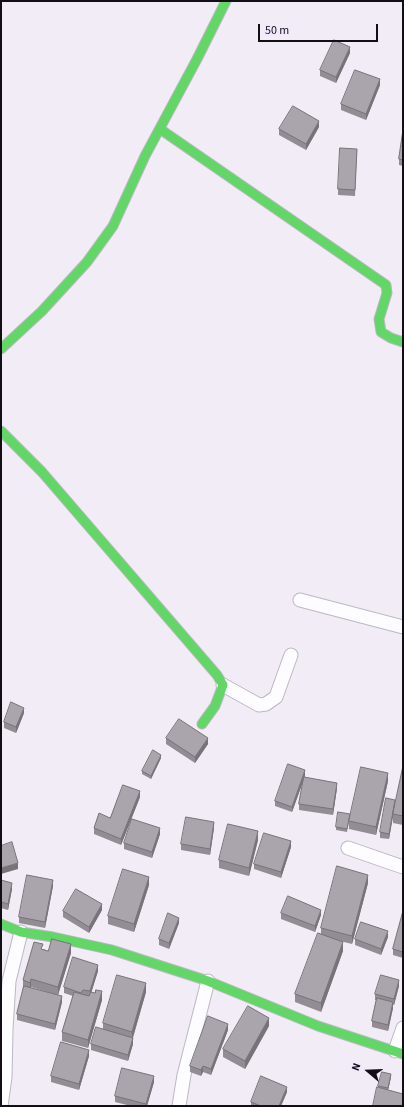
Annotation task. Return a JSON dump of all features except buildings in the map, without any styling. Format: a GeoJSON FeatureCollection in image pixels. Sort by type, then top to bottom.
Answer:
{"type":"FeatureCollection","features":[{"type":"Feature","properties":{"kind":"street"},"geometry":{"type":"LineString","coordinates":[[1,349],[42,311],[87,262],[113,226],[145,156],[226,1]]}},
{"type":"Feature","properties":{"kind":"street"},"geometry":{"type":"LineString","coordinates":[[160,129],[386,285],[386,293],[379,320],[381,332],[391,338],[403,342]]}},
{"type":"Feature","properties":{"kind":"street"},"geometry":{"type":"LineString","coordinates":[[1,431],[47,478],[217,675],[223,685],[259,705],[266,704],[276,697],[291,655]]}},
{"type":"Feature","properties":{"kind":"street"},"geometry":{"type":"LineString","coordinates":[[300,600],[403,627]]}},
{"type":"Feature","properties":{"kind":"street"},"geometry":{"type":"LineString","coordinates":[[202,724],[215,706],[223,685]]}},
{"type":"Feature","properties":{"kind":"street"},"geometry":{"type":"LineString","coordinates":[[348,848],[403,867]]}},
{"type":"Feature","properties":{"kind":"street"},"geometry":{"type":"LineString","coordinates":[[1,924],[21,932],[53,937],[112,950],[208,982],[318,1026],[399,1053],[403,1028]]}},
{"type":"Feature","properties":{"kind":"street"},"geometry":{"type":"LineString","coordinates":[[1,1106],[5,1077],[4,1009],[21,932]]}},
{"type":"Feature","properties":{"kind":"street"},"geometry":{"type":"LineString","coordinates":[[178,1106],[184,1076],[208,982]]}},
{"type":"Feature","properties":{"kind":"traffic: fast"},"geometry":{"type":"LineString","coordinates":[[1,349],[42,311],[87,262],[113,226],[145,156],[226,1]]}},
{"type":"Feature","properties":{"kind":"traffic: fast"},"geometry":{"type":"LineString","coordinates":[[160,129],[386,285],[387,293],[379,319],[381,332],[391,338],[403,342]]}},
{"type":"Feature","properties":{"kind":"traffic: fast"},"geometry":{"type":"LineString","coordinates":[[1,431],[42,472],[217,675],[223,685],[215,706],[202,724]]}},
{"type":"Feature","properties":{"kind":"traffic: fast"},"geometry":{"type":"LineString","coordinates":[[1,924],[21,932],[53,937],[112,950],[208,981],[318,1026],[403,1054]]}}]}
